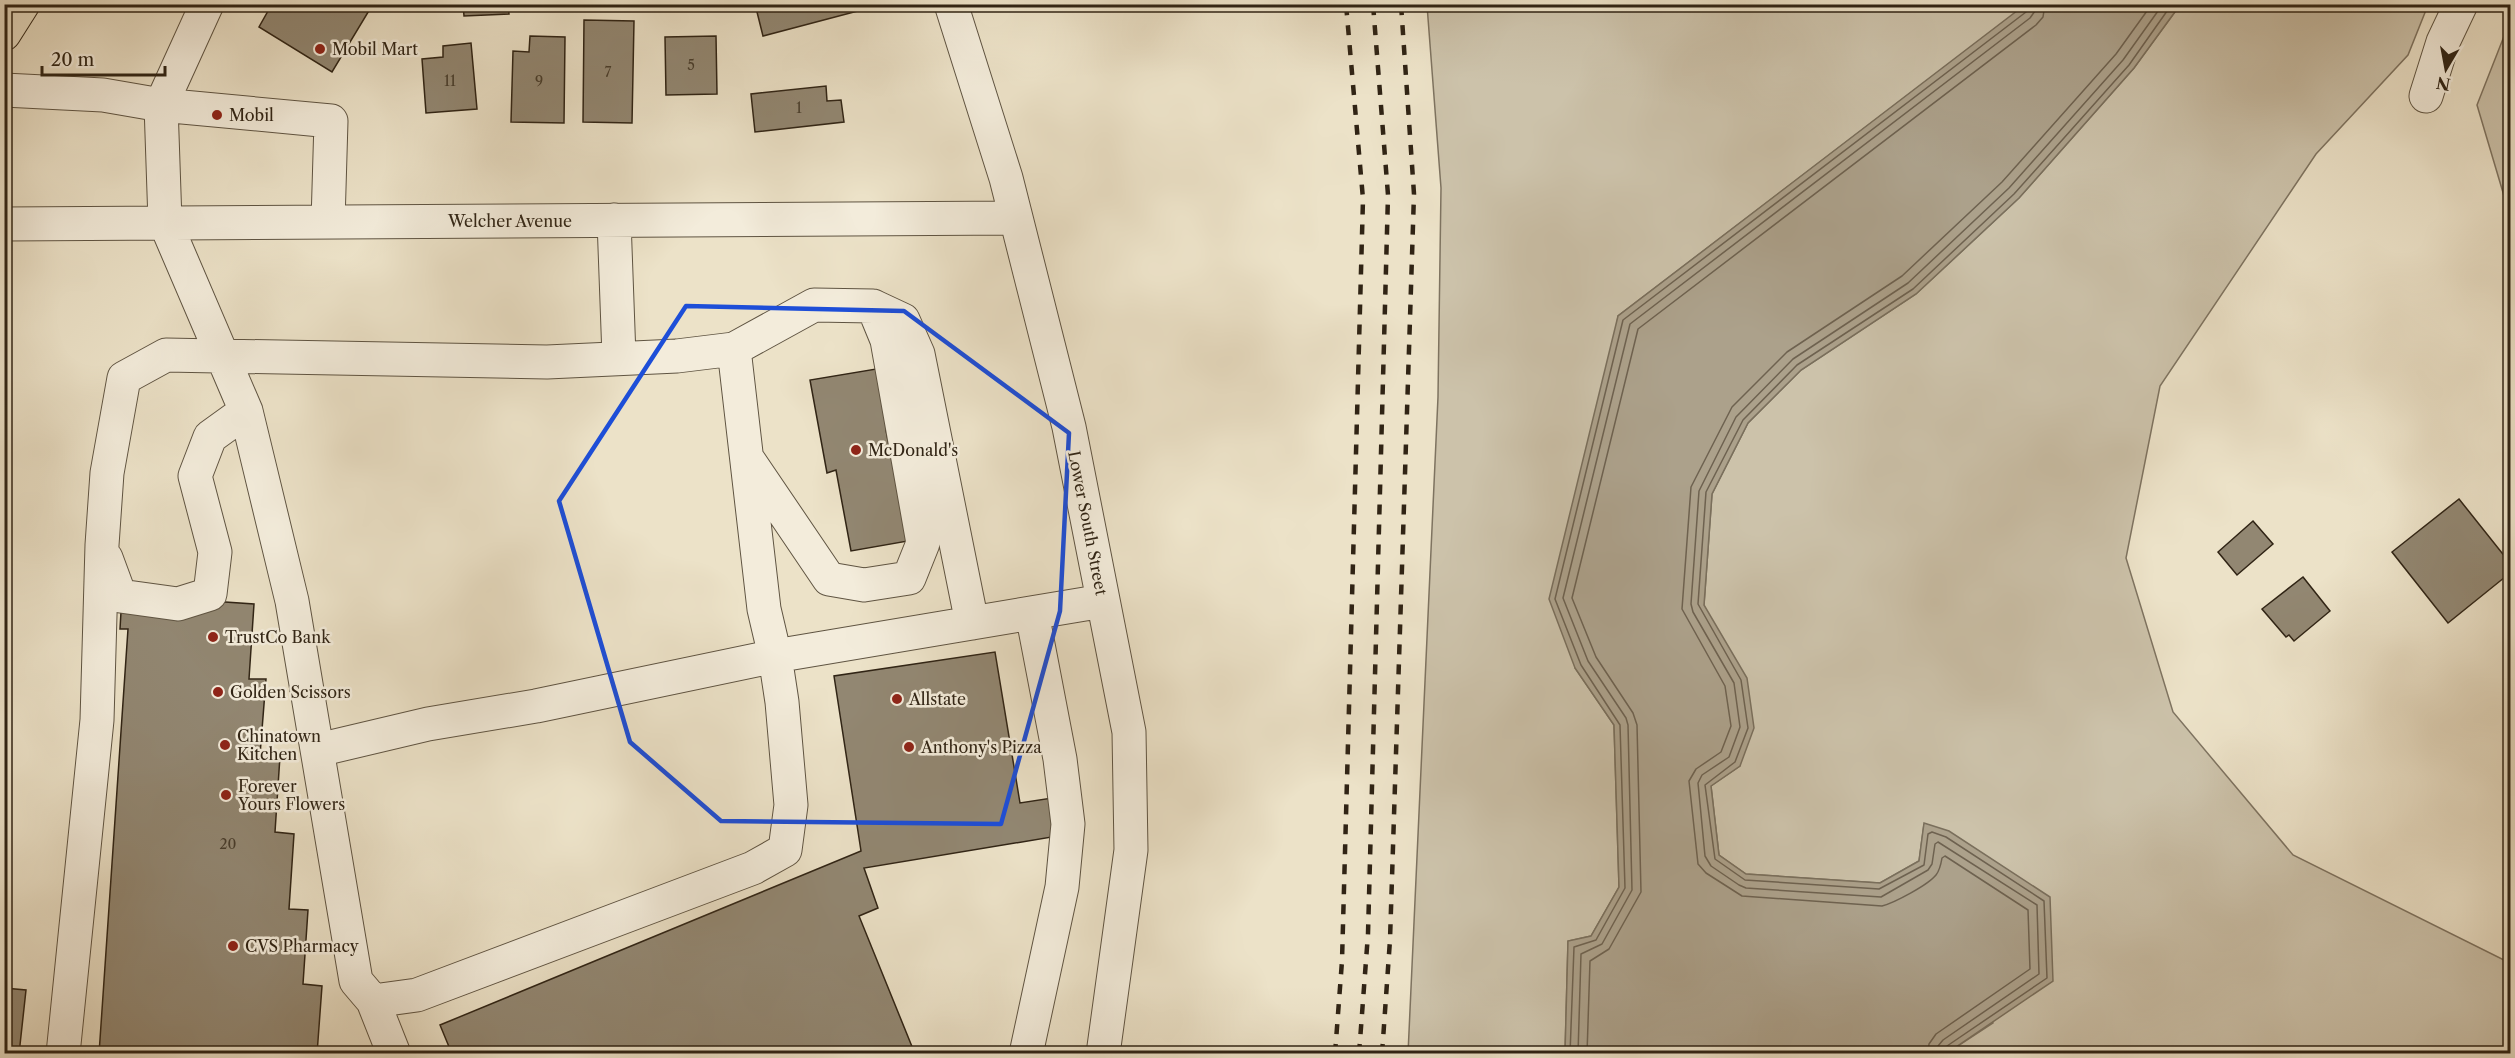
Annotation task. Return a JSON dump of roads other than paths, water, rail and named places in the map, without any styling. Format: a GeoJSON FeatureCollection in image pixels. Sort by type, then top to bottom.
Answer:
{"type":"FeatureCollection","features":[{"type":"Feature","properties":{"kind":"main road"},"geometry":{"type":"LineString","coordinates":[[4,34],[23,4]]}},
{"type":"Feature","properties":{"kind":"street"},"geometry":{"type":"LineString","coordinates":[[207,4],[161,105],[165,222],[246,411],[292,601],[356,981],[373,1001],[394,1053]]}},
{"type":"Feature","properties":{"kind":"street","name":"Lower South Street"},"geometry":{"type":"LineString","coordinates":[[951,4],[1006,178],[1069,427],[1129,732],[1131,850],[1103,1053]]}},
{"type":"Feature","properties":{"kind":"street"},"geometry":{"type":"LineString","coordinates":[[2426,96],[2443,42],[2460,4]]}},
{"type":"Feature","properties":{"kind":"street"},"geometry":{"type":"LineString","coordinates":[[4,90],[103,95],[161,105],[331,121],[328,222]]}},
{"type":"Feature","properties":{"kind":"street","name":"Welcher Avenue"},"geometry":{"type":"LineString","coordinates":[[4,224],[1016,218]]}},
{"type":"Feature","properties":{"kind":"street"},"geometry":{"type":"LineString","coordinates":[[614,220],[619,357]]}},
{"type":"Feature","properties":{"kind":"street"},"geometry":{"type":"LineString","coordinates":[[63,1053],[97,720],[102,545],[107,473],[124,378],[166,355],[547,362],[677,356],[734,348],[814,305],[873,306],[903,320],[918,354],[972,623]]}},
{"type":"Feature","properties":{"kind":"street"},"geometry":{"type":"LineString","coordinates":[[747,457],[829,579],[864,585],[909,578],[923,543],[887,340],[873,306]]}},
{"type":"Feature","properties":{"kind":"street"},"geometry":{"type":"LineString","coordinates":[[373,1001],[417,995],[438,988],[753,868],[785,850],[791,806],[782,702],[775,656],[764,609],[734,348]]}},
{"type":"Feature","properties":{"kind":"street"},"geometry":{"type":"LineString","coordinates":[[102,545],[120,596],[178,604],[210,594],[215,552],[195,477],[210,437],[246,411]]}},
{"type":"Feature","properties":{"kind":"street"},"geometry":{"type":"LineString","coordinates":[[318,750],[428,724],[536,706],[775,656],[1103,601]]}},
{"type":"Feature","properties":{"kind":"street"},"geometry":{"type":"LineString","coordinates":[[1026,1053],[1062,887],[1068,824],[1060,759],[1032,613]]}},
{"type":"Feature","properties":{"kind":"water"},"geometry":{"type":"Polygon","coordinates":[[[2026,4],[2180,5],[2134,68],[2019,198],[1916,294],[1801,370],[1748,423],[1712,494],[1704,605],[1747,678],[1754,728],[1740,766],[1711,786],[1719,855],[1746,874],[1880,883],[1919,861],[1924,823],[1949,831],[2050,897],[2053,981],[1947,1053],[1565,1053],[1568,941],[1591,936],[1619,887],[1614,725],[1575,668],[1549,599],[1618,316],[2026,4]]]}},
{"type":"Feature","properties":{"kind":"railway"},"geometry":{"type":"LineString","coordinates":[[1335,1054],[1342,961],[1363,199],[1346,4]]}},
{"type":"Feature","properties":{"kind":"railway"},"geometry":{"type":"LineString","coordinates":[[1359,1054],[1368,934],[1388,195],[1373,4]]}},
{"type":"Feature","properties":{"kind":"railway"},"geometry":{"type":"LineString","coordinates":[[1382,1054],[1390,940],[1414,194],[1401,4]]}},
{"type":"Feature","properties":{"kind":"place","name":"Mobil Mart"},"geometry":{"type":"Point","coordinates":[320,49]}},
{"type":"Feature","properties":{"kind":"place","name":"Mobil"},"geometry":{"type":"Point","coordinates":[217,115]}},
{"type":"Feature","properties":{"kind":"place","name":"McDonald's"},"geometry":{"type":"Point","coordinates":[856,450]}},
{"type":"Feature","properties":{"kind":"place","name":"TrustCo Bank"},"geometry":{"type":"Point","coordinates":[213,637]}},
{"type":"Feature","properties":{"kind":"place","name":"Golden Scissors"},"geometry":{"type":"Point","coordinates":[218,692]}},
{"type":"Feature","properties":{"kind":"place","name":"Allstate"},"geometry":{"type":"Point","coordinates":[897,699]}},
{"type":"Feature","properties":{"kind":"place","name":"Chinatown Kitchen"},"geometry":{"type":"Point","coordinates":[225,745]}},
{"type":"Feature","properties":{"kind":"place","name":"Anthony's Pizza"},"geometry":{"type":"Point","coordinates":[909,747]}},
{"type":"Feature","properties":{"kind":"place","name":"Forever Yours Flowers"},"geometry":{"type":"Point","coordinates":[226,795]}},
{"type":"Feature","properties":{"kind":"place","name":"CVS Pharmacy"},"geometry":{"type":"Point","coordinates":[233,946]}}]}
